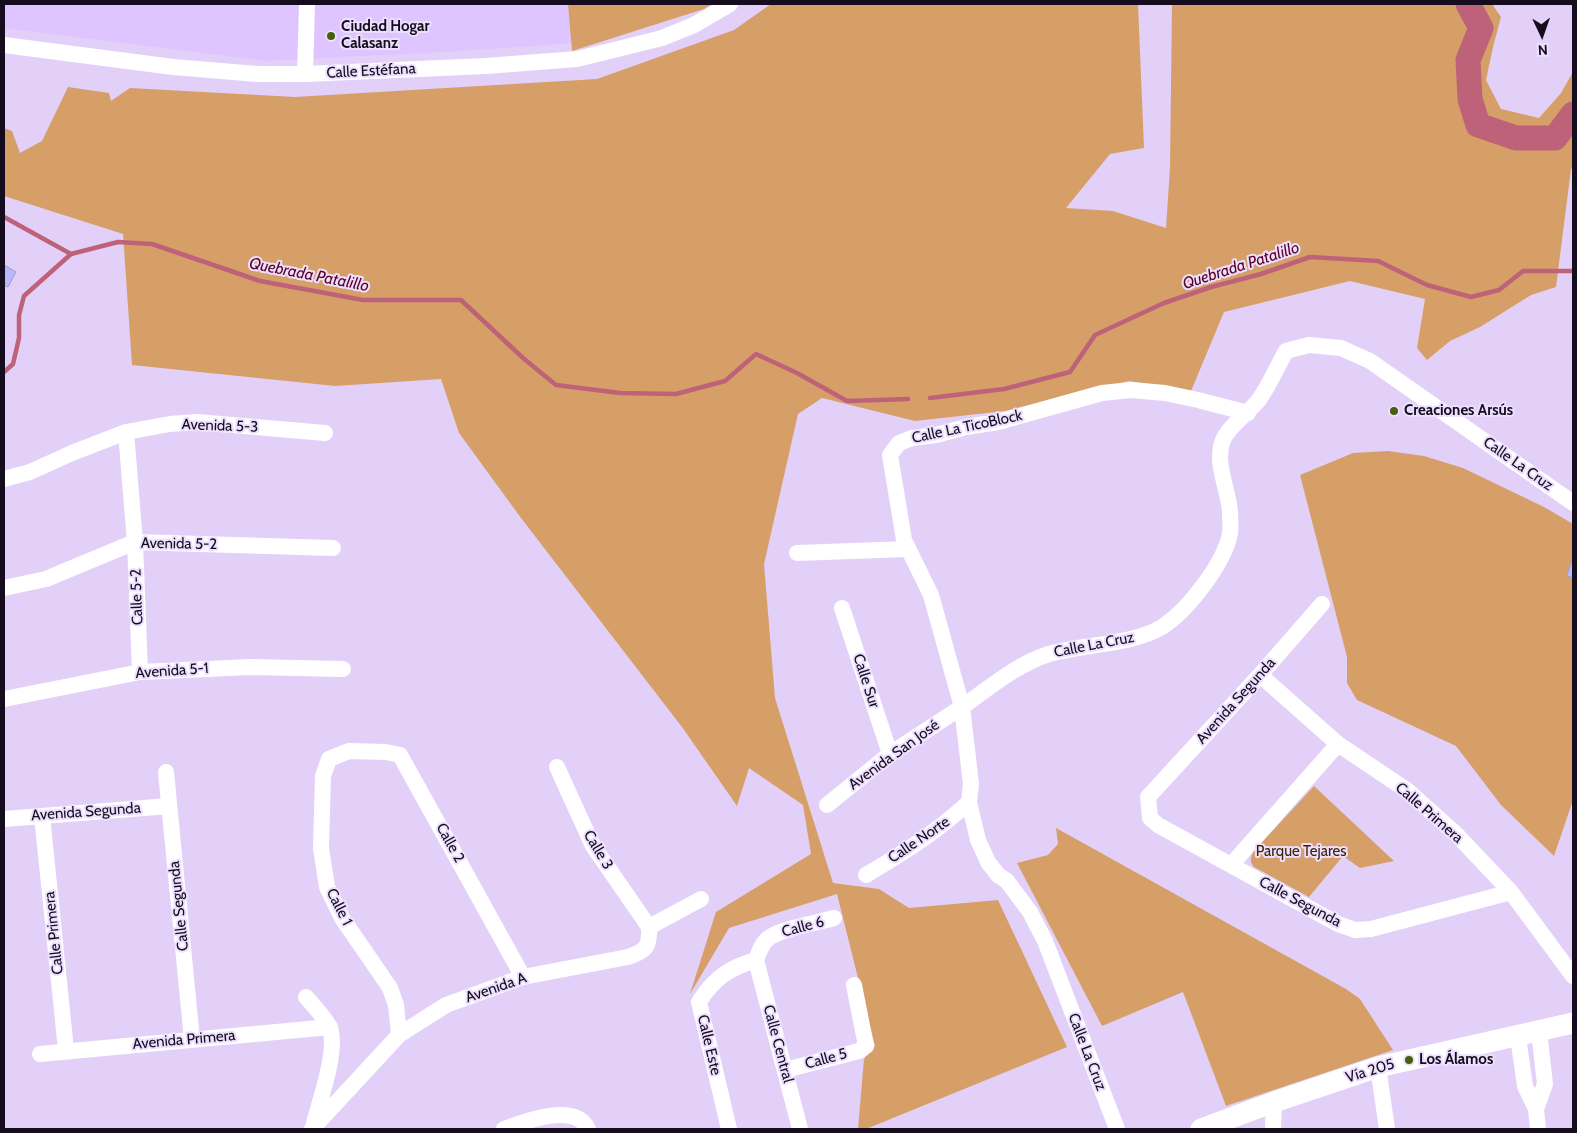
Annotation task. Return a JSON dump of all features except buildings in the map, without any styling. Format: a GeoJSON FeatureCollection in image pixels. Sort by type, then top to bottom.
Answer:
{"type":"FeatureCollection","features":[{"type":"Feature","properties":{"kind":"main road","name":"Vía 205"},"geometry":{"type":"LineString","coordinates":[[1201,1129],[1378,1067],[1573,1024]]}},
{"type":"Feature","properties":{"kind":"street"},"geometry":{"type":"LineString","coordinates":[[305,74],[307,4]]}},
{"type":"Feature","properties":{"kind":"street","name":"Calle Estéfana"},"geometry":{"type":"LineString","coordinates":[[4,45],[173,66],[257,74],[305,74],[486,66],[577,59],[662,38],[694,24],[730,4]]}},
{"type":"Feature","properties":{"kind":"street","name":"Calle La Cruz"},"geometry":{"type":"LineString","coordinates":[[1117,1129],[1045,941],[1030,912],[1007,881],[998,875],[988,862],[978,840],[969,802],[970,784],[962,707],[1021,666],[1047,654],[1137,637],[1162,627],[1181,612],[1205,583],[1220,560],[1230,534],[1230,510],[1222,473],[1221,449],[1224,439],[1229,429],[1248,413],[1260,398],[1286,351],[1309,345],[1340,348],[1370,360],[1573,503]]}},
{"type":"Feature","properties":{"kind":"street","name":"Calle La TicoBlock"},"geometry":{"type":"LineString","coordinates":[[962,707],[931,595],[904,540],[890,455],[899,443],[912,438],[998,422],[1102,392],[1130,390],[1165,394],[1198,400],[1248,413]]}},
{"type":"Feature","properties":{"kind":"street","name":"Avenida 5-3"},"geometry":{"type":"LineString","coordinates":[[4,479],[30,472],[126,432],[170,424],[197,422],[326,433]]}},
{"type":"Feature","properties":{"kind":"street","name":"Calle 5-2"},"geometry":{"type":"LineString","coordinates":[[126,432],[135,542],[140,672]]}},
{"type":"Feature","properties":{"kind":"street","name":"Avenida 5-2"},"geometry":{"type":"LineString","coordinates":[[4,588],[46,579],[135,542],[333,548]]}},
{"type":"Feature","properties":{"kind":"street"},"geometry":{"type":"LineString","coordinates":[[797,553],[908,548]]}},
{"type":"Feature","properties":{"kind":"street","name":"Avenida Segunda"},"geometry":{"type":"LineString","coordinates":[[1148,797],[1322,604]]}},
{"type":"Feature","properties":{"kind":"street","name":"Calle Sur"},"geometry":{"type":"LineString","coordinates":[[842,608],[890,754]]}},
{"type":"Feature","properties":{"kind":"street","name":"Avenida 5-1"},"geometry":{"type":"LineString","coordinates":[[4,699],[140,672],[250,667],[343,669]]}},
{"type":"Feature","properties":{"kind":"street","name":"Calle Primera"},"geometry":{"type":"LineString","coordinates":[[1260,675],[1338,744],[1408,792],[1457,835],[1511,892],[1573,976]]}},
{"type":"Feature","properties":{"kind":"street","name":"Avenida San José"},"geometry":{"type":"LineString","coordinates":[[827,805],[890,754],[962,707]]}},
{"type":"Feature","properties":{"kind":"street"},"geometry":{"type":"LineString","coordinates":[[1231,865],[1338,744]]}},
{"type":"Feature","properties":{"kind":"street","name":"Calle 2"},"geometry":{"type":"LineString","coordinates":[[349,751],[400,754],[523,977]]}},
{"type":"Feature","properties":{"kind":"street","name":"Calle 1"},"geometry":{"type":"LineString","coordinates":[[349,751],[329,759],[323,776],[321,848],[327,887],[342,918],[390,988],[396,1005],[399,1035]]}},
{"type":"Feature","properties":{"kind":"street","name":"Calle 3"},"geometry":{"type":"LineString","coordinates":[[557,767],[593,846],[650,927]]}},
{"type":"Feature","properties":{"kind":"street","name":"Calle Segunda"},"geometry":{"type":"LineString","coordinates":[[166,772],[192,1040]]}},
{"type":"Feature","properties":{"kind":"street","name":"Calle Segunda"},"geometry":{"type":"LineString","coordinates":[[1148,797],[1150,818],[1158,825],[1338,924],[1355,930],[1371,929],[1511,892]]}},
{"type":"Feature","properties":{"kind":"street","name":"Calle Norte"},"geometry":{"type":"LineString","coordinates":[[866,875],[916,846],[948,822],[969,802]]}},
{"type":"Feature","properties":{"kind":"street","name":"Avenida Segunda"},"geometry":{"type":"LineString","coordinates":[[4,818],[169,806]]}},
{"type":"Feature","properties":{"kind":"street","name":"Calle Primera"},"geometry":{"type":"LineString","coordinates":[[42,816],[66,1050]]}},
{"type":"Feature","properties":{"kind":"street"},"geometry":{"type":"LineString","coordinates":[[650,927],[702,899]]}},
{"type":"Feature","properties":{"kind":"street","name":"Calle 6"},"geometry":{"type":"LineString","coordinates":[[756,960],[762,944],[769,937],[780,932],[834,918]]}},
{"type":"Feature","properties":{"kind":"street","name":"Avenida A"},"geometry":{"type":"LineString","coordinates":[[312,1129],[399,1035],[446,1005],[523,977],[628,958],[642,952],[650,940],[650,927]]}},
{"type":"Feature","properties":{"kind":"street","name":"Calle Central"},"geometry":{"type":"LineString","coordinates":[[756,960],[800,1129]]}},
{"type":"Feature","properties":{"kind":"street","name":"Calle Este"},"geometry":{"type":"LineString","coordinates":[[730,1129],[699,1002],[709,986],[723,974],[738,965],[756,960]]}},
{"type":"Feature","properties":{"kind":"street","name":"Calle 5"},"geometry":{"type":"LineString","coordinates":[[784,1070],[859,1051],[866,1046],[854,985]]}},
{"type":"Feature","properties":{"kind":"street"},"geometry":{"type":"LineString","coordinates":[[306,997],[330,1027],[332,1044],[330,1060],[312,1129]]}},
{"type":"Feature","properties":{"kind":"street","name":"Avenida Primera"},"geometry":{"type":"LineString","coordinates":[[40,1054],[66,1050],[330,1027]]}},
{"type":"Feature","properties":{"kind":"street"},"geometry":{"type":"LineString","coordinates":[[1536,1108],[1545,1084],[1539,1032]]}},
{"type":"Feature","properties":{"kind":"street"},"geometry":{"type":"LineString","coordinates":[[1518,1036],[1525,1086],[1536,1108],[1538,1129]]}},
{"type":"Feature","properties":{"kind":"street"},"geometry":{"type":"LineString","coordinates":[[1378,1067],[1387,1129]]}},
{"type":"Feature","properties":{"kind":"street"},"geometry":{"type":"LineString","coordinates":[[1273,1129],[1274,1102]]}},
{"type":"Feature","properties":{"kind":"street"},"geometry":{"type":"LineString","coordinates":[[504,1129],[563,1114],[576,1116],[582,1120],[588,1129]]}},
{"type":"Feature","properties":{"kind":"shaded area","name":"Ciudad Hogar Calasanz"},"geometry":{"type":"Polygon","coordinates":[[[4,4],[689,4],[650,20],[563,44],[266,61],[4,28],[4,4]]]}},
{"type":"Feature","properties":{"kind":"green space"},"geometry":{"type":"Polygon","coordinates":[[[568,4],[712,4],[704,9],[572,51],[568,4]]]}},
{"type":"Feature","properties":{"kind":"green space"},"geometry":{"type":"Polygon","coordinates":[[[771,4],[1138,4],[1144,148],[1110,154],[1066,208],[1113,211],[1166,228],[1170,168],[1172,4],[1492,4],[1501,17],[1486,80],[1501,109],[1539,118],[1561,93],[1573,72],[1573,168],[1571,169],[1556,287],[1531,295],[1480,327],[1450,341],[1427,360],[1417,348],[1425,299],[1350,281],[1224,312],[1191,391],[1129,381],[1005,411],[915,421],[822,398],[798,414],[764,564],[775,698],[833,883],[879,889],[909,908],[998,900],[1067,1047],[866,1129],[858,1129],[864,1059],[875,1046],[837,894],[729,928],[690,994],[716,912],[811,854],[803,805],[749,768],[737,806],[682,727],[521,518],[459,433],[441,379],[335,386],[132,365],[123,234],[4,196],[4,128],[12,131],[20,153],[42,141],[68,87],[109,93],[111,101],[130,88],[295,97],[597,79],[734,30],[771,4]]]}},
{"type":"Feature","properties":{"kind":"green space"},"geometry":{"type":"Polygon","coordinates":[[[1388,451],[1424,456],[1463,468],[1544,507],[1573,524],[1573,558],[1567,576],[1573,578],[1573,800],[1554,856],[1501,805],[1456,746],[1357,700],[1347,683],[1347,657],[1300,475],[1353,453],[1388,451]]]}},
{"type":"Feature","properties":{"kind":"green space","name":"Parque Tejares"},"geometry":{"type":"Polygon","coordinates":[[[1314,786],[1394,861],[1360,868],[1343,856],[1309,897],[1254,867],[1251,858],[1253,852],[1314,786]]]}},
{"type":"Feature","properties":{"kind":"green space"},"geometry":{"type":"Polygon","coordinates":[[[1056,828],[1346,989],[1360,999],[1393,1050],[1226,1106],[1183,992],[1102,1026],[1017,863],[1048,855],[1058,844],[1056,828]]]}},
{"type":"Feature","properties":{"kind":"waterway"},"geometry":{"type":"LineString","coordinates":[[1468,4],[1481,28],[1468,60],[1470,99],[1478,125],[1516,138],[1555,138],[1573,114]]}},
{"type":"Feature","properties":{"kind":"waterway"},"geometry":{"type":"LineString","coordinates":[[4,217],[71,254]]}},
{"type":"Feature","properties":{"kind":"waterway","name":"Quebrada Patalillo"},"geometry":{"type":"LineString","coordinates":[[4,372],[13,364],[19,338],[19,315],[24,296],[71,254],[118,242],[152,244],[260,281],[363,300],[461,300],[523,358],[556,385],[620,393],[676,394],[725,381],[756,354],[797,373],[847,401],[908,399]]}},
{"type":"Feature","properties":{"kind":"waterway","name":"Quebrada Patalillo"},"geometry":{"type":"LineString","coordinates":[[930,398],[1004,389],[1070,372],[1095,335],[1164,303],[1310,257],[1378,261],[1427,285],[1471,297],[1499,290],[1523,271],[1573,271]]}},
{"type":"Feature","properties":{"kind":"place","name":"Ciudad Hogar Calasanz"},"geometry":{"type":"Point","coordinates":[331,36]}},
{"type":"Feature","properties":{"kind":"place","name":"Creaciones Arsús"},"geometry":{"type":"Point","coordinates":[1394,411]}},
{"type":"Feature","properties":{"kind":"place","name":"Los Álamos"},"geometry":{"type":"Point","coordinates":[1409,1060]}}]}
